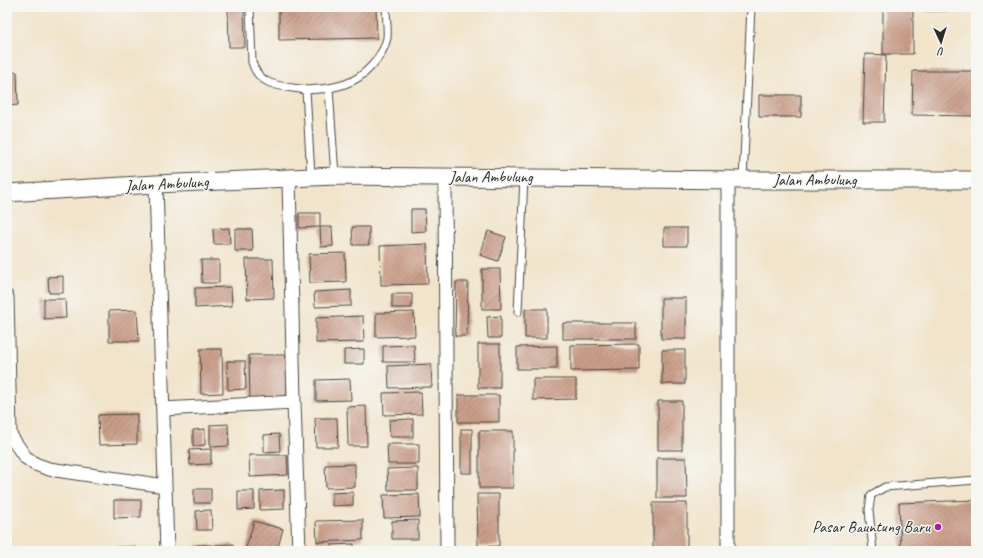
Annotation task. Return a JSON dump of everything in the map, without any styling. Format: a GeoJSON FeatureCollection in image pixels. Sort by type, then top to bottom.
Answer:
{"type":"FeatureCollection","features":[{"type":"Feature","properties":{"kind":"street","name":"Jalan Ambulung"},"geometry":{"type":"LineString","coordinates":[[7,193],[156,184],[335,176],[976,180]]}},
{"type":"Feature","properties":{"kind":"street"},"geometry":{"type":"LineString","coordinates":[[445,177],[447,551]]}},
{"type":"Feature","properties":{"kind":"street"},"geometry":{"type":"LineString","coordinates":[[289,178],[299,551]]}},
{"type":"Feature","properties":{"kind":"street"},"geometry":{"type":"LineString","coordinates":[[728,551],[736,179]]}},
{"type":"Feature","properties":{"kind":"street"},"geometry":{"type":"LineString","coordinates":[[156,184],[167,551]]}},
{"type":"Feature","properties":{"kind":"street"},"geometry":{"type":"LineString","coordinates":[[7,298],[10,435],[26,457],[35,464],[49,469],[165,486]]}},
{"type":"Feature","properties":{"kind":"street"},"geometry":{"type":"LineString","coordinates":[[163,409],[294,402]]}},
{"type":"Feature","properties":{"kind":"lane"},"geometry":{"type":"LineString","coordinates":[[250,7],[252,62],[254,70],[263,81],[271,84],[306,90],[329,89],[346,84],[356,79],[374,64],[382,51],[387,37],[386,7]]}},
{"type":"Feature","properties":{"kind":"lane"},"geometry":{"type":"LineString","coordinates":[[736,179],[751,7]]}},
{"type":"Feature","properties":{"kind":"lane"},"geometry":{"type":"LineString","coordinates":[[329,89],[335,176]]}},
{"type":"Feature","properties":{"kind":"lane"},"geometry":{"type":"LineString","coordinates":[[306,90],[311,177]]}},
{"type":"Feature","properties":{"kind":"lane"},"geometry":{"type":"LineString","coordinates":[[518,312],[524,177]]}},
{"type":"Feature","properties":{"kind":"lane"},"geometry":{"type":"LineString","coordinates":[[873,551],[869,510],[871,495],[885,487],[976,480]]}},
{"type":"Feature","properties":{"kind":"building"},"geometry":{"type":"Polygon","coordinates":[[[228,7],[244,7],[245,47],[229,47],[228,7]]]}},
{"type":"Feature","properties":{"kind":"building"},"geometry":{"type":"Polygon","coordinates":[[[279,7],[376,7],[377,38],[279,40],[279,7]]]}},
{"type":"Feature","properties":{"kind":"building"},"geometry":{"type":"Polygon","coordinates":[[[883,7],[913,7],[913,54],[883,54],[883,7]]]}},
{"type":"Feature","properties":{"kind":"building"},"geometry":{"type":"Polygon","coordinates":[[[920,7],[976,7],[976,11],[920,11],[920,7]]]}},
{"type":"Feature","properties":{"kind":"building"},"geometry":{"type":"Polygon","coordinates":[[[865,54],[886,55],[884,122],[863,122],[865,54]]]}},
{"type":"Feature","properties":{"kind":"building"},"geometry":{"type":"Polygon","coordinates":[[[913,71],[976,71],[976,116],[912,115],[913,71]]]}},
{"type":"Feature","properties":{"kind":"building"},"geometry":{"type":"Polygon","coordinates":[[[7,72],[17,72],[18,105],[7,106],[7,72]]]}},
{"type":"Feature","properties":{"kind":"building"},"geometry":{"type":"Polygon","coordinates":[[[759,95],[801,95],[801,117],[759,117],[759,95]]]}},
{"type":"Feature","properties":{"kind":"building"},"geometry":{"type":"Polygon","coordinates":[[[411,209],[425,209],[426,231],[411,232],[411,209]]]}},
{"type":"Feature","properties":{"kind":"building"},"geometry":{"type":"Polygon","coordinates":[[[299,213],[320,213],[320,227],[299,228],[299,213]]]}},
{"type":"Feature","properties":{"kind":"building"},"geometry":{"type":"Polygon","coordinates":[[[320,227],[332,227],[333,246],[321,247],[320,227]]]}},
{"type":"Feature","properties":{"kind":"building"},"geometry":{"type":"Polygon","coordinates":[[[352,227],[369,227],[369,245],[353,245],[352,227]]]}},
{"type":"Feature","properties":{"kind":"building"},"geometry":{"type":"Polygon","coordinates":[[[229,228],[230,244],[214,244],[213,229],[229,228]]]}},
{"type":"Feature","properties":{"kind":"building"},"geometry":{"type":"Polygon","coordinates":[[[664,228],[687,228],[687,246],[664,246],[664,228]]]}},
{"type":"Feature","properties":{"kind":"building"},"geometry":{"type":"Polygon","coordinates":[[[235,229],[252,229],[253,251],[235,251],[235,229]]]}},
{"type":"Feature","properties":{"kind":"building"},"geometry":{"type":"Polygon","coordinates":[[[488,231],[506,237],[498,261],[480,255],[488,231]]]}},
{"type":"Feature","properties":{"kind":"building"},"geometry":{"type":"Polygon","coordinates":[[[427,244],[428,284],[381,285],[380,246],[427,244]]]}},
{"type":"Feature","properties":{"kind":"building"},"geometry":{"type":"Polygon","coordinates":[[[345,253],[346,282],[310,283],[309,254],[345,253]]]}},
{"type":"Feature","properties":{"kind":"building"},"geometry":{"type":"Polygon","coordinates":[[[246,259],[273,259],[274,298],[247,299],[246,259]]]}},
{"type":"Feature","properties":{"kind":"building"},"geometry":{"type":"Polygon","coordinates":[[[201,260],[219,260],[219,283],[202,283],[201,260]]]}},
{"type":"Feature","properties":{"kind":"building"},"geometry":{"type":"Polygon","coordinates":[[[482,269],[500,269],[501,309],[482,309],[482,269]]]}},
{"type":"Feature","properties":{"kind":"building"},"geometry":{"type":"Polygon","coordinates":[[[63,276],[63,293],[49,293],[48,277],[63,276]]]}},
{"type":"Feature","properties":{"kind":"building"},"geometry":{"type":"Polygon","coordinates":[[[456,282],[468,282],[467,336],[455,336],[456,282]]]}},
{"type":"Feature","properties":{"kind":"building"},"geometry":{"type":"Polygon","coordinates":[[[231,287],[232,306],[195,308],[195,288],[231,287]]]}},
{"type":"Feature","properties":{"kind":"building"},"geometry":{"type":"Polygon","coordinates":[[[351,290],[351,306],[315,307],[314,292],[351,290]]]}},
{"type":"Feature","properties":{"kind":"building"},"geometry":{"type":"Polygon","coordinates":[[[392,294],[412,294],[412,308],[392,308],[392,294]]]}},
{"type":"Feature","properties":{"kind":"building"},"geometry":{"type":"Polygon","coordinates":[[[661,298],[686,298],[686,339],[661,339],[661,298]]]}},
{"type":"Feature","properties":{"kind":"building"},"geometry":{"type":"Polygon","coordinates":[[[44,299],[65,299],[66,318],[44,319],[44,299]]]}},
{"type":"Feature","properties":{"kind":"building"},"geometry":{"type":"Polygon","coordinates":[[[525,309],[547,309],[547,338],[525,338],[525,309]]]}},
{"type":"Feature","properties":{"kind":"building"},"geometry":{"type":"Polygon","coordinates":[[[137,310],[139,341],[109,341],[109,311],[137,310]]]}},
{"type":"Feature","properties":{"kind":"building"},"geometry":{"type":"Polygon","coordinates":[[[414,312],[415,336],[376,337],[376,313],[414,312]]]}},
{"type":"Feature","properties":{"kind":"building"},"geometry":{"type":"Polygon","coordinates":[[[363,316],[364,342],[316,343],[316,318],[363,316]]]}},
{"type":"Feature","properties":{"kind":"building"},"geometry":{"type":"Polygon","coordinates":[[[501,316],[501,338],[488,338],[487,317],[501,316]]]}},
{"type":"Feature","properties":{"kind":"building"},"geometry":{"type":"Polygon","coordinates":[[[563,323],[636,323],[636,339],[563,339],[563,323]]]}},
{"type":"Feature","properties":{"kind":"building"},"geometry":{"type":"Polygon","coordinates":[[[478,344],[500,344],[500,388],[478,388],[478,344]]]}},
{"type":"Feature","properties":{"kind":"building"},"geometry":{"type":"Polygon","coordinates":[[[639,344],[639,370],[571,371],[571,345],[639,344]]]}},
{"type":"Feature","properties":{"kind":"building"},"geometry":{"type":"Polygon","coordinates":[[[414,345],[415,362],[383,362],[383,346],[414,345]]]}},
{"type":"Feature","properties":{"kind":"building"},"geometry":{"type":"Polygon","coordinates":[[[557,346],[557,369],[517,369],[517,347],[557,346]]]}},
{"type":"Feature","properties":{"kind":"building"},"geometry":{"type":"Polygon","coordinates":[[[200,349],[222,349],[223,393],[201,394],[200,349]]]}},
{"type":"Feature","properties":{"kind":"building"},"geometry":{"type":"Polygon","coordinates":[[[364,349],[364,364],[344,364],[344,350],[364,349]]]}},
{"type":"Feature","properties":{"kind":"building"},"geometry":{"type":"Polygon","coordinates":[[[662,350],[685,350],[685,384],[662,384],[662,350]]]}},
{"type":"Feature","properties":{"kind":"building"},"geometry":{"type":"Polygon","coordinates":[[[249,355],[286,355],[287,400],[250,401],[249,355]]]}},
{"type":"Feature","properties":{"kind":"building"},"geometry":{"type":"Polygon","coordinates":[[[227,361],[245,361],[246,389],[228,390],[227,361]]]}},
{"type":"Feature","properties":{"kind":"building"},"geometry":{"type":"Polygon","coordinates":[[[431,364],[432,387],[389,388],[388,366],[431,364]]]}},
{"type":"Feature","properties":{"kind":"building"},"geometry":{"type":"Polygon","coordinates":[[[350,379],[351,400],[316,401],[316,380],[350,379]]]}},
{"type":"Feature","properties":{"kind":"building"},"geometry":{"type":"Polygon","coordinates":[[[533,379],[576,379],[576,399],[533,400],[533,379]]]}},
{"type":"Feature","properties":{"kind":"building"},"geometry":{"type":"Polygon","coordinates":[[[421,392],[422,414],[384,415],[383,393],[421,392]]]}},
{"type":"Feature","properties":{"kind":"building"},"geometry":{"type":"Polygon","coordinates":[[[458,395],[499,395],[499,422],[458,422],[458,395]]]}},
{"type":"Feature","properties":{"kind":"building"},"geometry":{"type":"Polygon","coordinates":[[[658,401],[682,401],[682,450],[658,450],[658,401]]]}},
{"type":"Feature","properties":{"kind":"building"},"geometry":{"type":"Polygon","coordinates":[[[366,406],[367,446],[348,446],[347,407],[366,406]]]}},
{"type":"Feature","properties":{"kind":"building"},"geometry":{"type":"Polygon","coordinates":[[[137,414],[137,444],[99,445],[98,415],[137,414]]]}},
{"type":"Feature","properties":{"kind":"building"},"geometry":{"type":"Polygon","coordinates":[[[315,418],[337,418],[338,447],[316,447],[315,418]]]}},
{"type":"Feature","properties":{"kind":"building"},"geometry":{"type":"Polygon","coordinates":[[[413,419],[413,437],[390,437],[389,420],[413,419]]]}},
{"type":"Feature","properties":{"kind":"building"},"geometry":{"type":"Polygon","coordinates":[[[228,424],[229,446],[210,447],[210,425],[228,424]]]}},
{"type":"Feature","properties":{"kind":"building"},"geometry":{"type":"Polygon","coordinates":[[[205,429],[205,445],[193,446],[193,430],[205,429]]]}},
{"type":"Feature","properties":{"kind":"building"},"geometry":{"type":"Polygon","coordinates":[[[461,429],[472,429],[472,473],[461,473],[461,429]]]}},
{"type":"Feature","properties":{"kind":"building"},"geometry":{"type":"Polygon","coordinates":[[[479,431],[513,431],[513,488],[479,488],[479,431]]]}},
{"type":"Feature","properties":{"kind":"building"},"geometry":{"type":"Polygon","coordinates":[[[279,434],[280,451],[264,452],[264,435],[279,434]]]}},
{"type":"Feature","properties":{"kind":"building"},"geometry":{"type":"Polygon","coordinates":[[[387,444],[419,444],[419,464],[388,464],[387,444]]]}},
{"type":"Feature","properties":{"kind":"building"},"geometry":{"type":"Polygon","coordinates":[[[211,449],[211,464],[190,465],[189,450],[211,449]]]}},
{"type":"Feature","properties":{"kind":"building"},"geometry":{"type":"Polygon","coordinates":[[[249,455],[287,455],[288,475],[250,477],[249,455]]]}},
{"type":"Feature","properties":{"kind":"building"},"geometry":{"type":"Polygon","coordinates":[[[657,458],[686,458],[687,498],[657,498],[657,458]]]}},
{"type":"Feature","properties":{"kind":"building"},"geometry":{"type":"Polygon","coordinates":[[[355,464],[355,487],[326,488],[325,465],[355,464]]]}},
{"type":"Feature","properties":{"kind":"building"},"geometry":{"type":"Polygon","coordinates":[[[418,468],[418,490],[388,490],[387,469],[418,468]]]}},
{"type":"Feature","properties":{"kind":"building"},"geometry":{"type":"Polygon","coordinates":[[[194,489],[211,489],[211,503],[194,503],[194,489]]]}},
{"type":"Feature","properties":{"kind":"building"},"geometry":{"type":"Polygon","coordinates":[[[284,490],[284,509],[260,510],[260,491],[284,490]]]}},
{"type":"Feature","properties":{"kind":"building"},"geometry":{"type":"Polygon","coordinates":[[[238,491],[254,491],[254,509],[238,510],[238,491]]]}},
{"type":"Feature","properties":{"kind":"building"},"geometry":{"type":"Polygon","coordinates":[[[353,492],[353,505],[332,506],[332,493],[353,492]]]}},
{"type":"Feature","properties":{"kind":"building"},"geometry":{"type":"Polygon","coordinates":[[[419,494],[420,517],[384,518],[383,495],[419,494]]]}},
{"type":"Feature","properties":{"kind":"building"},"geometry":{"type":"Polygon","coordinates":[[[477,494],[499,494],[499,546],[478,547],[477,494]]]}},
{"type":"Feature","properties":{"kind":"building"},"geometry":{"type":"Polygon","coordinates":[[[114,500],[141,500],[141,517],[114,518],[114,500]]]}},
{"type":"Feature","properties":{"kind":"building","name":"Pasar Bauntung Baru"},"geometry":{"type":"Polygon","coordinates":[[[976,500],[976,551],[901,551],[899,503],[976,500]]]}},
{"type":"Feature","properties":{"kind":"building"},"geometry":{"type":"Polygon","coordinates":[[[653,503],[687,503],[687,551],[653,551],[653,503]]]}},
{"type":"Feature","properties":{"kind":"building"},"geometry":{"type":"Polygon","coordinates":[[[211,510],[212,530],[197,530],[196,511],[211,510]]]}},
{"type":"Feature","properties":{"kind":"building"},"geometry":{"type":"Polygon","coordinates":[[[363,520],[363,540],[317,542],[316,521],[363,520]]]}},
{"type":"Feature","properties":{"kind":"building"},"geometry":{"type":"Polygon","coordinates":[[[418,520],[418,539],[392,539],[392,521],[418,520]]]}},
{"type":"Feature","properties":{"kind":"building"},"geometry":{"type":"Polygon","coordinates":[[[254,521],[283,529],[277,551],[245,551],[254,521]]]}},
{"type":"Feature","properties":{"kind":"building"},"geometry":{"type":"Polygon","coordinates":[[[7,539],[10,539],[10,551],[7,551],[7,539]]]}},
{"type":"Feature","properties":{"kind":"building"},"geometry":{"type":"Polygon","coordinates":[[[233,544],[233,551],[216,551],[216,545],[233,544]]]}},
{"type":"Feature","properties":{"kind":"building"},"geometry":{"type":"Polygon","coordinates":[[[354,544],[354,551],[331,551],[331,545],[354,544]]]}},
{"type":"Feature","properties":{"kind":"building"},"geometry":{"type":"Polygon","coordinates":[[[197,545],[212,545],[212,551],[197,551],[197,545]]]}},
{"type":"Feature","properties":{"kind":"building"},"geometry":{"type":"Polygon","coordinates":[[[111,547],[135,547],[135,551],[111,551],[111,547]]]}},
{"type":"Feature","properties":{"kind":"place","name":"Pasar Bauntung Baru"},"geometry":{"type":"Point","coordinates":[938,527]}}]}
